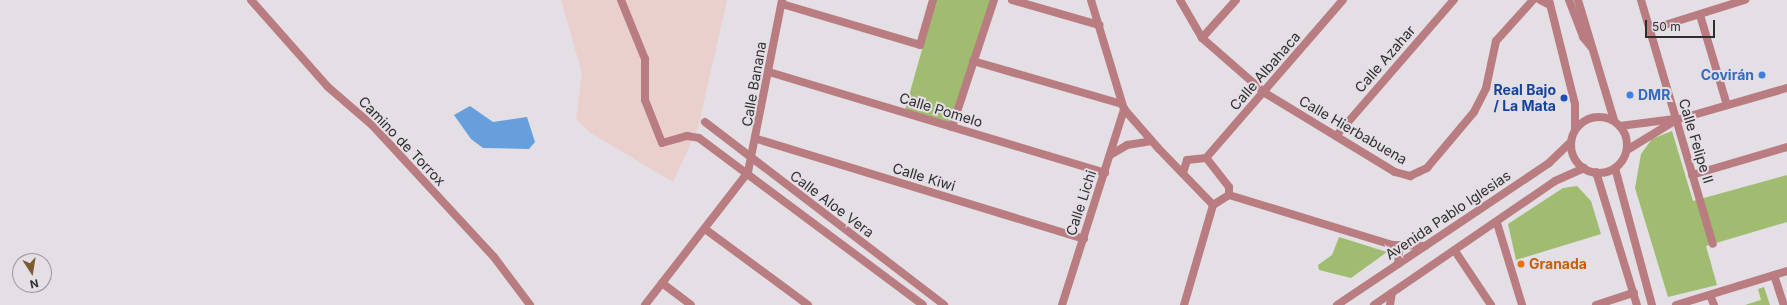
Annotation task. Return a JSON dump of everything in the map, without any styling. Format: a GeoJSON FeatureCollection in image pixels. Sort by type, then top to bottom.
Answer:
{"type":"FeatureCollection","features":[{"type":"Feature","properties":{"kind":"street","name":"Camino de Torrox"},"geometry":{"type":"LineString","coordinates":[[251,0],[328,87],[373,126],[494,257],[530,305]]}},
{"type":"Feature","properties":{"kind":"street","name":"Calle Aloe Vera"},"geometry":{"type":"LineString","coordinates":[[621,0],[645,59],[645,100],[662,143],[687,136],[699,138],[748,172],[923,305]]}},
{"type":"Feature","properties":{"kind":"street"},"geometry":{"type":"LineString","coordinates":[[782,2],[920,45],[933,0]]}},
{"type":"Feature","properties":{"kind":"street"},"geometry":{"type":"LineString","coordinates":[[952,127],[994,0]]}},
{"type":"Feature","properties":{"kind":"street"},"geometry":{"type":"LineString","coordinates":[[1012,0],[1099,25]]}},
{"type":"Feature","properties":{"kind":"street"},"geometry":{"type":"LineString","coordinates":[[1091,0],[1123,107],[1152,141],[1213,205]]}},
{"type":"Feature","properties":{"kind":"street","name":"Calle Hierbabuena"},"geometry":{"type":"LineString","coordinates":[[1180,0],[1202,38],[1265,93],[1395,172],[1410,176],[1427,168],[1474,112],[1486,88],[1496,41],[1532,0]]}},
{"type":"Feature","properties":{"kind":"street"},"geometry":{"type":"LineString","coordinates":[[1202,38],[1236,0]]}},
{"type":"Feature","properties":{"kind":"street","name":"Calle Albahaca"},"geometry":{"type":"LineString","coordinates":[[1206,158],[1265,93],[1343,0]]}},
{"type":"Feature","properties":{"kind":"street","name":"Calle Azahar"},"geometry":{"type":"LineString","coordinates":[[1336,136],[1454,0]]}},
{"type":"Feature","properties":{"kind":"street"},"geometry":{"type":"LineString","coordinates":[[1540,0],[1549,2],[1575,104],[1575,130],[1571,142],[1574,157],[1584,168],[1596,172],[1615,168],[1627,150],[1676,120]]}},
{"type":"Feature","properties":{"kind":"street"},"geometry":{"type":"LineString","coordinates":[[1569,0],[1583,37],[1591,47]]}},
{"type":"Feature","properties":{"kind":"street"},"geometry":{"type":"LineString","coordinates":[[1578,0],[1591,47],[1617,123],[1626,136],[1627,150]]}},
{"type":"Feature","properties":{"kind":"street","name":"Calle Felipe II"},"geometry":{"type":"LineString","coordinates":[[1641,0],[1713,244]]}},
{"type":"Feature","properties":{"kind":"street"},"geometry":{"type":"LineString","coordinates":[[1649,30],[1745,0]]}},
{"type":"Feature","properties":{"kind":"street","name":"Calle Banana"},"geometry":{"type":"LineString","coordinates":[[748,172],[757,139],[782,2]]}},
{"type":"Feature","properties":{"kind":"street"},"geometry":{"type":"LineString","coordinates":[[1700,15],[1727,105]]}},
{"type":"Feature","properties":{"kind":"street"},"geometry":{"type":"LineString","coordinates":[[974,61],[1123,107]]}},
{"type":"Feature","properties":{"kind":"street","name":"Calle Pomelo"},"geometry":{"type":"LineString","coordinates":[[769,72],[1105,173]]}},
{"type":"Feature","properties":{"kind":"street"},"geometry":{"type":"LineString","coordinates":[[1575,130],[1590,118],[1617,123],[1676,120],[1787,88]]}},
{"type":"Feature","properties":{"kind":"street","name":"Calle Lichi"},"geometry":{"type":"LineString","coordinates":[[1062,305],[1105,173],[1123,107]]}},
{"type":"Feature","properties":{"kind":"street","name":"Calle Aloe Vera"},"geometry":{"type":"LineString","coordinates":[[705,122],[751,159],[944,305]]}},
{"type":"Feature","properties":{"kind":"street","name":"Calle Kiwi"},"geometry":{"type":"LineString","coordinates":[[757,139],[1084,239]]}},
{"type":"Feature","properties":{"kind":"street"},"geometry":{"type":"LineString","coordinates":[[1110,155],[1127,145],[1152,141]]}},
{"type":"Feature","properties":{"kind":"street","name":"Avenida Pablo Iglesias"},"geometry":{"type":"LineString","coordinates":[[1337,305],[1549,163],[1571,142]]}},
{"type":"Feature","properties":{"kind":"street"},"geometry":{"type":"LineString","coordinates":[[1692,175],[1787,146]]}},
{"type":"Feature","properties":{"kind":"street"},"geometry":{"type":"LineString","coordinates":[[1183,173],[1187,160],[1206,158],[1229,187],[1229,195]]}},
{"type":"Feature","properties":{"kind":"street"},"geometry":{"type":"LineString","coordinates":[[1374,305],[1497,223],[1559,178],[1584,168]]}},
{"type":"Feature","properties":{"kind":"street"},"geometry":{"type":"LineString","coordinates":[[1615,168],[1652,305]]}},
{"type":"Feature","properties":{"kind":"street"},"geometry":{"type":"LineString","coordinates":[[645,305],[748,172]]}},
{"type":"Feature","properties":{"kind":"street"},"geometry":{"type":"LineString","coordinates":[[1596,172],[1637,305]]}},
{"type":"Feature","properties":{"kind":"street"},"geometry":{"type":"LineString","coordinates":[[1184,305],[1213,205],[1229,195],[1393,245],[1425,246]]}},
{"type":"Feature","properties":{"kind":"street"},"geometry":{"type":"LineString","coordinates":[[1497,223],[1522,305]]}},
{"type":"Feature","properties":{"kind":"street"},"geometry":{"type":"LineString","coordinates":[[705,229],[808,305]]}},
{"type":"Feature","properties":{"kind":"street"},"geometry":{"type":"LineString","coordinates":[[1393,245],[1399,253],[1398,264]]}},
{"type":"Feature","properties":{"kind":"street"},"geometry":{"type":"LineString","coordinates":[[1455,251],[1489,304]]}},
{"type":"Feature","properties":{"kind":"street"},"geometry":{"type":"LineString","coordinates":[[1676,305],[1787,271]]}},
{"type":"Feature","properties":{"kind":"street"},"geometry":{"type":"LineString","coordinates":[[1774,275],[1784,305]]}},
{"type":"Feature","properties":{"kind":"street"},"geometry":{"type":"LineString","coordinates":[[662,283],[691,305]]}},
{"type":"Feature","properties":{"kind":"street"},"geometry":{"type":"LineString","coordinates":[[1390,305],[1392,293]]}},
{"type":"Feature","properties":{"kind":"street"},"geometry":{"type":"LineString","coordinates":[[1596,305],[1634,293]]}},
{"type":"Feature","properties":{"kind":"street"},"geometry":{"type":"LineString","coordinates":[[1710,295],[1714,305]]}},
{"type":"Feature","properties":{"kind":"shaded area"},"geometry":{"type":"Polygon","coordinates":[[[561,0],[727,0],[698,128],[673,182],[589,132],[576,119],[582,73],[561,0]]]}},
{"type":"Feature","properties":{"kind":"green space"},"geometry":{"type":"Polygon","coordinates":[[[936,0],[991,0],[950,123],[905,110],[936,0]]]}},
{"type":"Feature","properties":{"kind":"green space"},"geometry":{"type":"Polygon","coordinates":[[[1672,131],[1693,201],[1787,175],[1787,222],[1706,246],[1717,285],[1668,297],[1635,188],[1641,154],[1652,139],[1672,131]]]}},
{"type":"Feature","properties":{"kind":"green space"},"geometry":{"type":"Polygon","coordinates":[[[1577,186],[1591,201],[1601,234],[1516,260],[1508,224],[1563,188],[1577,186]]]}},
{"type":"Feature","properties":{"kind":"green space"},"geometry":{"type":"Polygon","coordinates":[[[1339,237],[1387,252],[1351,278],[1319,270],[1318,265],[1332,255],[1339,237]]]}},
{"type":"Feature","properties":{"kind":"green space"},"geometry":{"type":"Polygon","coordinates":[[[1764,287],[1770,305],[1745,305],[1761,300],[1758,289],[1764,287]]]}},
{"type":"Feature","properties":{"kind":"water"},"geometry":{"type":"Polygon","coordinates":[[[470,106],[493,122],[527,117],[535,142],[529,149],[483,148],[471,139],[454,115],[470,106]]]}},
{"type":"Feature","properties":{"kind":"place","name":"Covirán"},"geometry":{"type":"Point","coordinates":[1762,75]}},
{"type":"Feature","properties":{"kind":"place","name":"DMR"},"geometry":{"type":"Point","coordinates":[1630,95]}},
{"type":"Feature","properties":{"kind":"place","name":"Real Bajo / La Mata"},"geometry":{"type":"Point","coordinates":[1564,98]}},
{"type":"Feature","properties":{"kind":"place","name":"Granada"},"geometry":{"type":"Point","coordinates":[1521,264]}}]}
